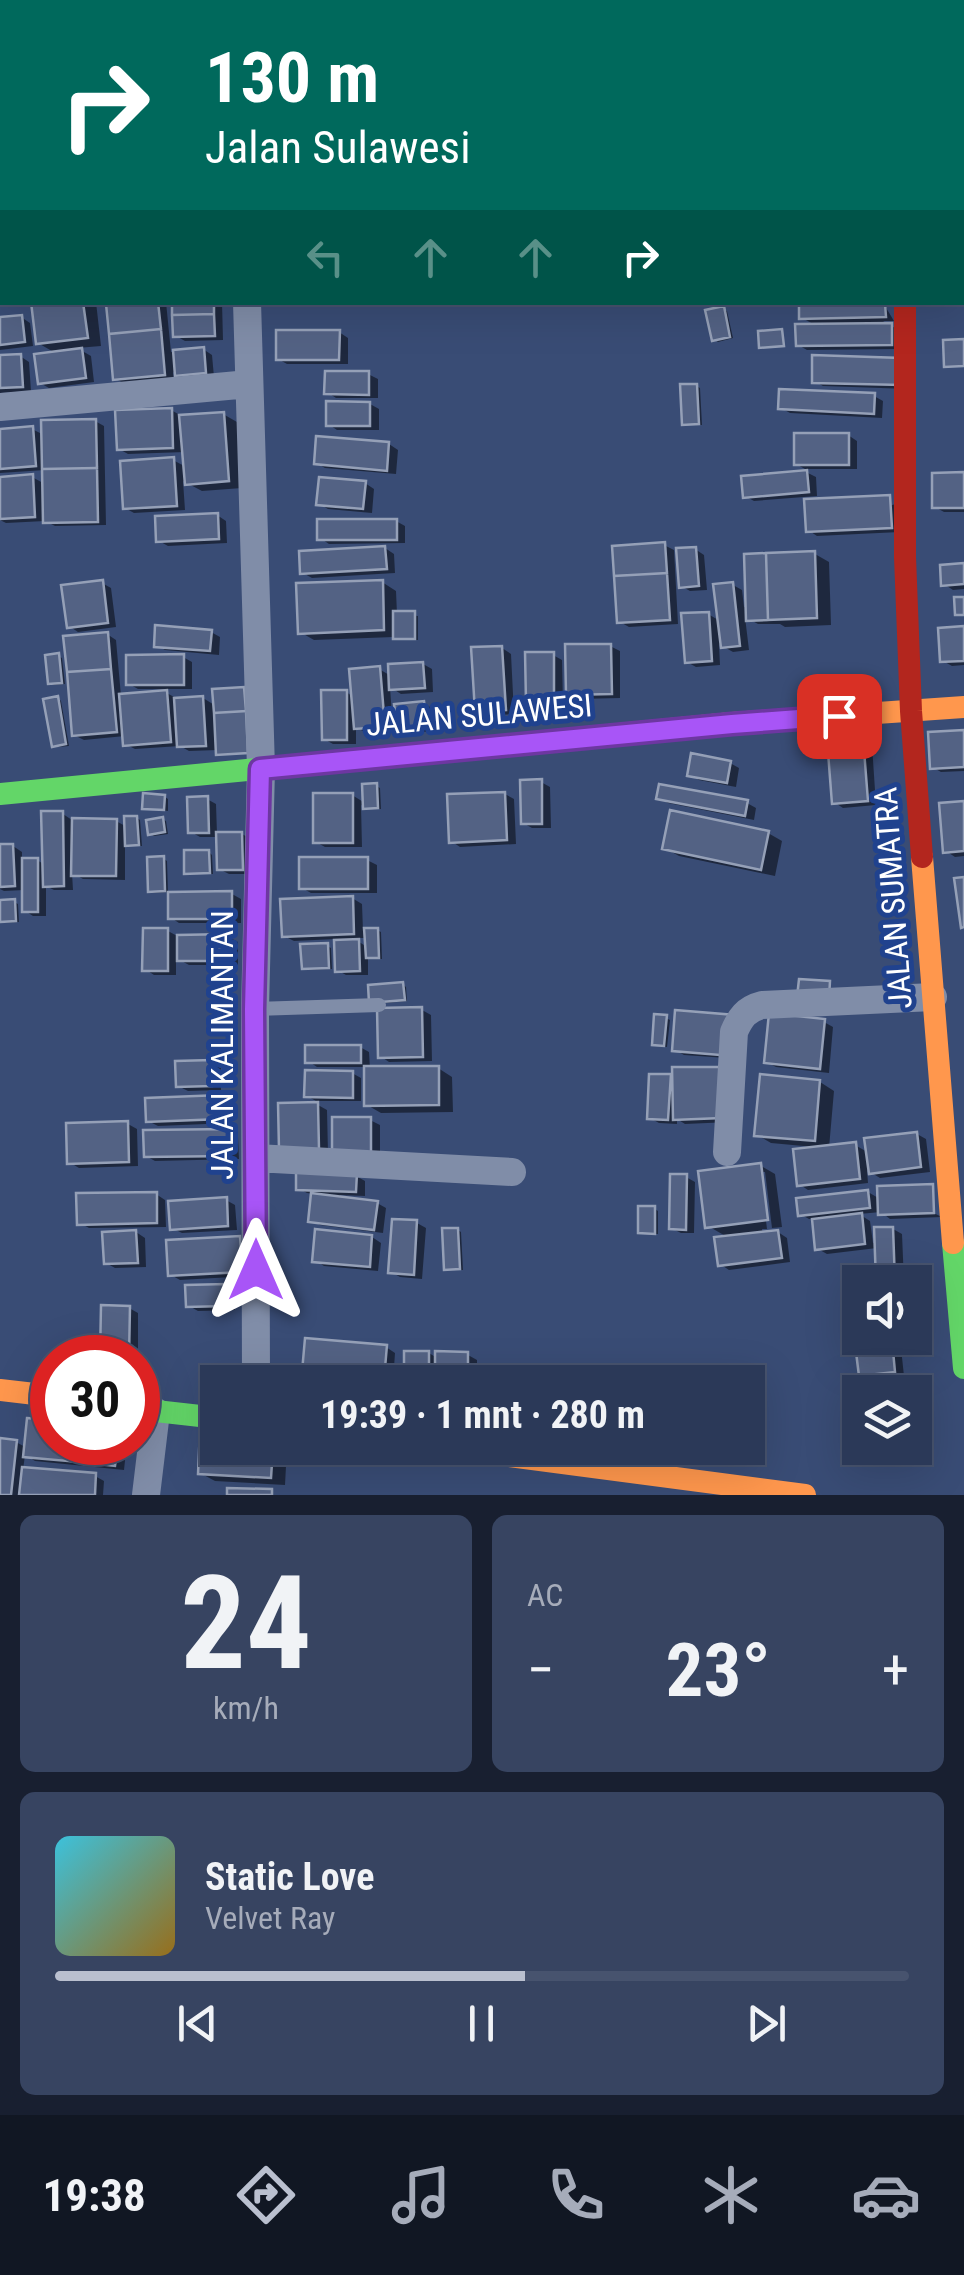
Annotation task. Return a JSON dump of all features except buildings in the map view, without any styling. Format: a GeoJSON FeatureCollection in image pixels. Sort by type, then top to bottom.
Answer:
{"type":"FeatureCollection","features":[{"type":"Feature","properties":{"kind":"street","name":"JALAN KALIMANTAN"},"geometry":{"type":"LineString","coordinates":[[247,305],[260,769],[254,1009],[256,1365]]}},
{"type":"Feature","properties":{"kind":"street","name":"JALAN SUMATRA"},"geometry":{"type":"LineString","coordinates":[[905,305],[905,557],[910,711],[964,1368]]}},
{"type":"Feature","properties":{"kind":"street"},"geometry":{"type":"LineString","coordinates":[[0,407],[249,384]]}},
{"type":"Feature","properties":{"kind":"street","name":"JALAN SULAWESI"},"geometry":{"type":"LineString","coordinates":[[0,794],[732,724],[964,707]]}},
{"type":"Feature","properties":{"kind":"street"},"geometry":{"type":"LineString","coordinates":[[727,1152],[734,1032],[748,1010],[762,1005],[933,997]]}},
{"type":"Feature","properties":{"kind":"street"},"geometry":{"type":"LineString","coordinates":[[256,1158],[512,1172]]}},
{"type":"Feature","properties":{"kind":"street"},"geometry":{"type":"LineString","coordinates":[[0,1390],[30,1393]]}},
{"type":"Feature","properties":{"kind":"street"},"geometry":{"type":"LineString","coordinates":[[160,1411],[200,1416]]}},
{"type":"Feature","properties":{"kind":"street"},"geometry":{"type":"LineString","coordinates":[[146,1465],[146,1495]]}},
{"type":"Feature","properties":{"kind":"street"},"geometry":{"type":"LineString","coordinates":[[540,1465],[641,1484],[805,1495]]}},
{"type":"Feature","properties":{"kind":"lane"},"geometry":{"type":"LineString","coordinates":[[254,1009],[378,1005]]}},
{"type":"Feature","properties":{"kind":"traffic: fast"},"geometry":{"type":"LineString","coordinates":[[0,794],[443,751]]}},
{"type":"Feature","properties":{"kind":"traffic: fast"},"geometry":{"type":"LineString","coordinates":[[953,1243],[964,1368]]}},
{"type":"Feature","properties":{"kind":"traffic: fast"},"geometry":{"type":"LineString","coordinates":[[160,1411],[200,1416]]}},
{"type":"Feature","properties":{"kind":"traffic: slow"},"geometry":{"type":"LineString","coordinates":[[443,751],[732,723],[964,707]]}},
{"type":"Feature","properties":{"kind":"traffic: slow"},"geometry":{"type":"LineString","coordinates":[[922,857],[953,1243]]}},
{"type":"Feature","properties":{"kind":"traffic: slow"},"geometry":{"type":"LineString","coordinates":[[0,1390],[30,1393]]}},
{"type":"Feature","properties":{"kind":"traffic: slow"},"geometry":{"type":"LineString","coordinates":[[578,1465],[805,1495]]}},
{"type":"Feature","properties":{"kind":"traffic: jam"},"geometry":{"type":"LineString","coordinates":[[905,305],[905,557],[922,857]]}},
{"type":"Feature","properties":{"kind":"route"},"geometry":{"type":"LineString","coordinates":[[256,1270],[254,1009],[260,769],[839,716]]}}]}
